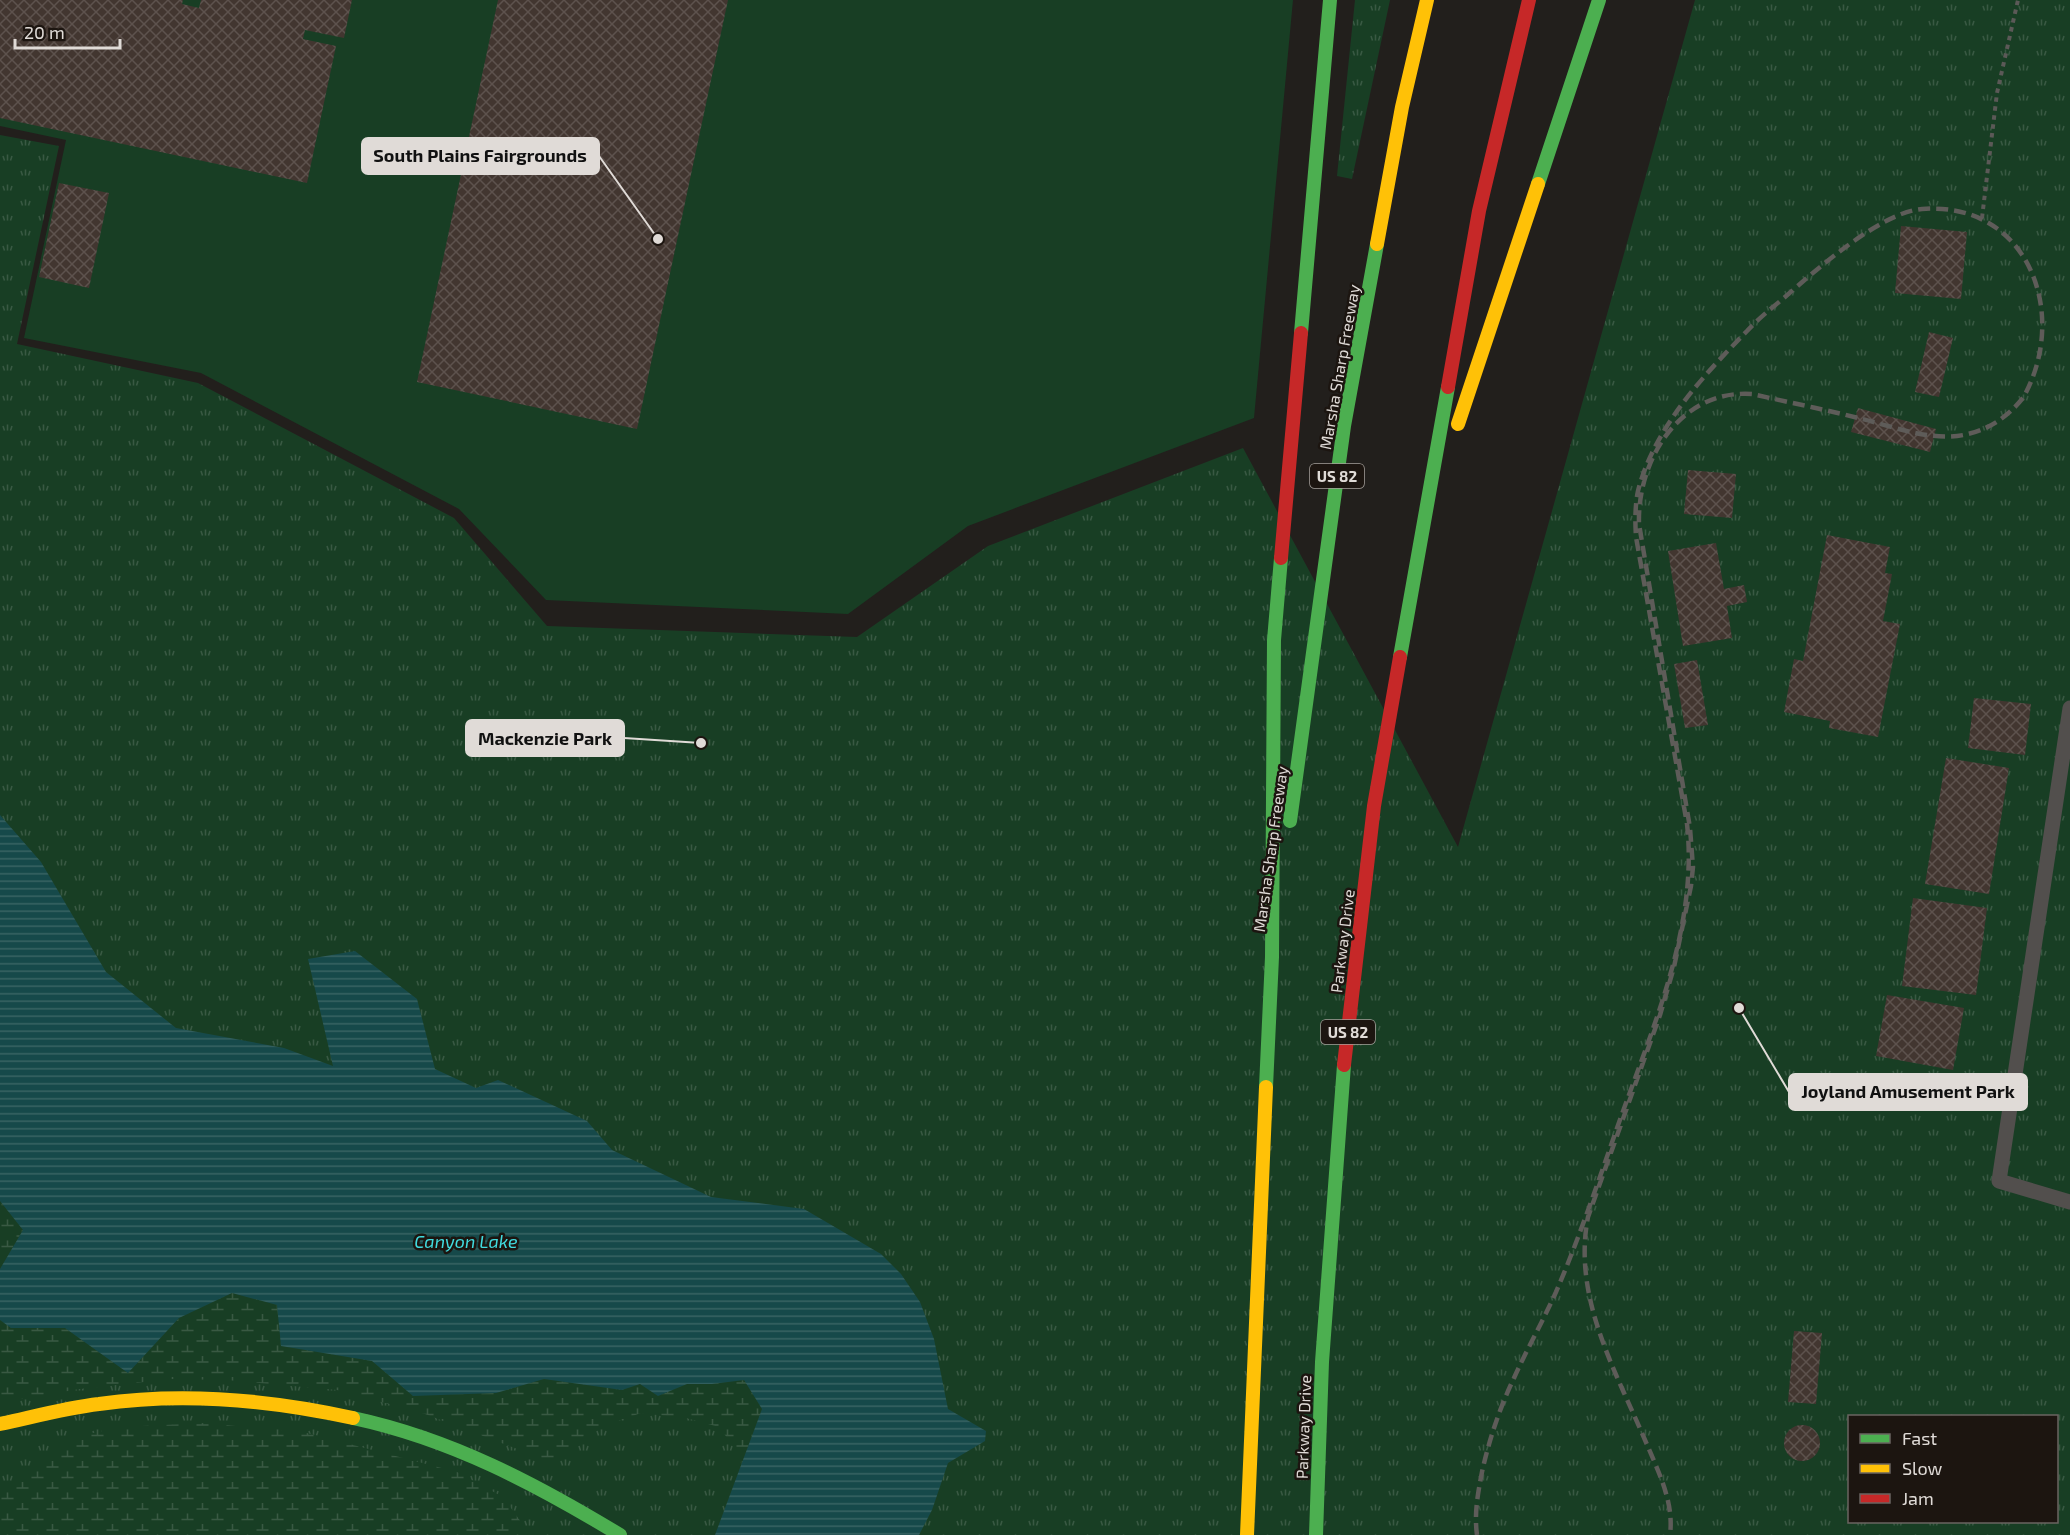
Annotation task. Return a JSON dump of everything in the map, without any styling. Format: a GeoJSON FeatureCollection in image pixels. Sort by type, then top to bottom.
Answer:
{"type":"FeatureCollection","features":[{"type":"Feature","properties":{"kind":"main road"},"geometry":{"type":"LineString","coordinates":[[1272,957],[1274,640],[1330,0]]}},
{"type":"Feature","properties":{"kind":"main road","name":"Marsha Sharp Freeway"},"geometry":{"type":"LineString","coordinates":[[1272,957],[1344,426],[1402,106],[1427,0]]}},
{"type":"Feature","properties":{"kind":"main road","name":"US 82"},"geometry":{"type":"LineString","coordinates":[[1421,534],[1479,211],[1529,0]]}},
{"type":"Feature","properties":{"kind":"main road"},"geometry":{"type":"LineString","coordinates":[[1421,534],[1599,0]]}},
{"type":"Feature","properties":{"kind":"main road","name":"Parkway Drive"},"geometry":{"type":"LineString","coordinates":[[1316,1535],[1322,1362],[1340,1098],[1374,806],[1421,534]]}},
{"type":"Feature","properties":{"kind":"main road","name":"US 82"},"geometry":{"type":"LineString","coordinates":[[1247,1535],[1272,957]]}},
{"type":"Feature","properties":{"kind":"main road"},"geometry":{"type":"LineString","coordinates":[[0,1424],[114,1402],[172,1399],[278,1405],[328,1413],[387,1424],[453,1447],[531,1483],[620,1535]]}},
{"type":"Feature","properties":{"kind":"lane"},"geometry":{"type":"LineString","coordinates":[[2070,708],[1999,1181],[2070,1202]]}},
{"type":"Feature","properties":{"kind":"path"},"geometry":{"type":"LineString","coordinates":[[1982,218],[1997,93],[2018,0]]}},
{"type":"Feature","properties":{"kind":"green space"},"geometry":{"type":"Polygon","coordinates":[[[0,0],[1293,0],[1254,418],[968,526],[848,614],[546,600],[459,509],[201,373],[24,338],[66,140],[0,126],[0,0]]]}},
{"type":"Feature","properties":{"kind":"green space"},"geometry":{"type":"Polygon","coordinates":[[[1355,0],[1390,0],[1352,179],[1337,176],[1355,0]]]}},
{"type":"Feature","properties":{"kind":"green space"},"geometry":{"type":"Polygon","coordinates":[[[1695,0],[2070,0],[2070,1535],[0,1535],[0,135],[59,146],[17,344],[198,383],[454,518],[547,626],[857,637],[988,546],[1243,448],[1458,847],[1695,0]]]}},
{"type":"Feature","properties":{"kind":"green space"},"geometry":{"type":"Polygon","coordinates":[[[0,1201],[23,1230],[0,1269],[0,1201]]]}},
{"type":"Feature","properties":{"kind":"green space"},"geometry":{"type":"Polygon","coordinates":[[[232,1293],[277,1305],[281,1346],[372,1361],[413,1396],[496,1393],[544,1379],[622,1390],[640,1384],[658,1396],[687,1384],[745,1380],[762,1409],[742,1466],[734,1447],[719,1427],[686,1418],[641,1413],[589,1431],[557,1464],[425,1414],[337,1390],[227,1380],[171,1379],[0,1400],[0,1320],[11,1328],[65,1328],[128,1373],[179,1318],[232,1293]]]}},
{"type":"Feature","properties":{"kind":"green space"},"geometry":{"type":"Polygon","coordinates":[[[205,1423],[307,1433],[457,1472],[503,1497],[521,1522],[520,1535],[0,1535],[0,1497],[79,1436],[121,1427],[205,1423]]]}},
{"type":"Feature","properties":{"kind":"water","name":"Canyon Lake"},"geometry":{"type":"Polygon","coordinates":[[[0,815],[41,862],[106,972],[176,1028],[284,1048],[333,1066],[308,959],[355,951],[417,999],[435,1069],[476,1088],[498,1080],[587,1121],[612,1150],[711,1197],[804,1209],[881,1254],[901,1274],[920,1302],[934,1339],[948,1409],[986,1431],[985,1441],[948,1463],[932,1510],[919,1535],[715,1535],[762,1409],[744,1380],[687,1384],[658,1396],[640,1384],[622,1390],[544,1379],[496,1393],[413,1396],[372,1361],[281,1346],[277,1305],[232,1293],[179,1318],[128,1373],[65,1328],[11,1328],[0,1320],[0,1269],[23,1230],[0,1201],[0,815]]]}},
{"type":"Feature","properties":{"kind":"building"},"geometry":{"type":"Polygon","coordinates":[[[0,0],[183,0],[182,4],[199,8],[201,0],[352,0],[344,38],[305,30],[303,39],[336,46],[307,183],[0,118],[0,0]]]}},
{"type":"Feature","properties":{"kind":"building"},"geometry":{"type":"Polygon","coordinates":[[[498,0],[728,0],[637,429],[417,382],[498,0]]]}},
{"type":"Feature","properties":{"kind":"building"},"geometry":{"type":"Polygon","coordinates":[[[59,183],[109,193],[89,288],[39,277],[59,183]]]}},
{"type":"Feature","properties":{"kind":"building"},"geometry":{"type":"Polygon","coordinates":[[[1901,226],[1967,232],[1961,299],[1895,293],[1901,226]]]}},
{"type":"Feature","properties":{"kind":"building"},"geometry":{"type":"Polygon","coordinates":[[[1929,332],[1953,338],[1939,397],[1915,392],[1929,332]]]}},
{"type":"Feature","properties":{"kind":"building"},"geometry":{"type":"Polygon","coordinates":[[[1858,408],[1936,429],[1930,452],[1851,432],[1858,408]]]}},
{"type":"Feature","properties":{"kind":"building"},"geometry":{"type":"Polygon","coordinates":[[[1688,470],[1736,474],[1732,518],[1684,514],[1688,470]]]}},
{"type":"Feature","properties":{"kind":"building"},"geometry":{"type":"Polygon","coordinates":[[[1827,535],[1890,547],[1885,573],[1892,574],[1883,621],[1900,624],[1878,737],[1829,728],[1830,721],[1784,712],[1794,659],[1803,661],[1827,535]]]}},
{"type":"Feature","properties":{"kind":"building"},"geometry":{"type":"Polygon","coordinates":[[[1716,543],[1724,589],[1744,585],[1747,602],[1727,606],[1732,638],[1683,646],[1668,551],[1716,543]]]}},
{"type":"Feature","properties":{"kind":"building"},"geometry":{"type":"Polygon","coordinates":[[[1697,660],[1708,725],[1685,728],[1674,664],[1697,660]]]}},
{"type":"Feature","properties":{"kind":"building"},"geometry":{"type":"Polygon","coordinates":[[[1974,698],[2031,704],[2025,755],[1968,748],[1974,698]]]}},
{"type":"Feature","properties":{"kind":"building"},"geometry":{"type":"Polygon","coordinates":[[[1946,758],[2009,768],[1989,894],[1925,884],[1946,758]]]}},
{"type":"Feature","properties":{"kind":"building"},"geometry":{"type":"Polygon","coordinates":[[[1913,898],[1987,908],[1976,995],[1902,986],[1913,898]]]}},
{"type":"Feature","properties":{"kind":"building"},"geometry":{"type":"Polygon","coordinates":[[[1887,995],[1964,1008],[1953,1070],[1876,1056],[1887,995]]]}},
{"type":"Feature","properties":{"kind":"building"},"geometry":{"type":"Polygon","coordinates":[[[1794,1331],[1822,1333],[1816,1404],[1788,1402],[1794,1331]]]}},
{"type":"Feature","properties":{"kind":"building"},"geometry":{"type":"Polygon","coordinates":[[[1802,1425],[1815,1430],[1820,1443],[1815,1456],[1802,1461],[1789,1456],[1784,1443],[1789,1430],[1802,1425]]]}},
{"type":"Feature","properties":{"kind":"railway"},"geometry":{"type":"LineString","coordinates":[[1477,1535],[1476,1511],[1479,1488],[1495,1424],[1574,1248],[1660,1008],[1680,935],[1686,899],[1689,861],[1687,824],[1636,537],[1637,496],[1645,468],[1668,425],[1697,385],[1756,322],[1814,272],[1850,244],[1888,220],[1922,209],[1959,211],[1990,223],[2013,243],[2030,269],[2040,300],[2042,332],[2037,366],[2023,398],[2011,410],[1992,425],[1977,431],[1955,436],[1941,436],[1913,432],[1752,394],[1727,395],[1704,403],[1685,416],[1668,433],[1655,453],[1640,500],[1639,524],[1690,828],[1693,867],[1674,967],[1660,1015],[1588,1217],[1585,1247],[1586,1277],[1600,1335],[1661,1479],[1670,1512],[1670,1535]]}},
{"type":"Feature","properties":{"kind":"traffic: fast"},"geometry":{"type":"LineString","coordinates":[[1301,333],[1330,0]]}},
{"type":"Feature","properties":{"kind":"traffic: fast"},"geometry":{"type":"LineString","coordinates":[[1538,184],[1599,0]]}},
{"type":"Feature","properties":{"kind":"traffic: fast"},"geometry":{"type":"LineString","coordinates":[[1290,821],[1344,426],[1377,244]]}},
{"type":"Feature","properties":{"kind":"traffic: fast"},"geometry":{"type":"LineString","coordinates":[[1400,657],[1448,387]]}},
{"type":"Feature","properties":{"kind":"traffic: fast"},"geometry":{"type":"LineString","coordinates":[[1266,1087],[1272,957],[1274,640],[1281,558]]}},
{"type":"Feature","properties":{"kind":"traffic: fast"},"geometry":{"type":"LineString","coordinates":[[1316,1535],[1322,1362],[1344,1065]]}},
{"type":"Feature","properties":{"kind":"traffic: fast"},"geometry":{"type":"LineString","coordinates":[[353,1418],[424,1438],[492,1465],[557,1498],[620,1535]]}},
{"type":"Feature","properties":{"kind":"traffic: slow"},"geometry":{"type":"LineString","coordinates":[[1377,244],[1402,107],[1427,0]]}},
{"type":"Feature","properties":{"kind":"traffic: slow"},"geometry":{"type":"LineString","coordinates":[[1458,424],[1538,184]]}},
{"type":"Feature","properties":{"kind":"traffic: slow"},"geometry":{"type":"LineString","coordinates":[[1247,1535],[1266,1087]]}},
{"type":"Feature","properties":{"kind":"traffic: slow"},"geometry":{"type":"LineString","coordinates":[[0,1424],[86,1406],[131,1400],[195,1398],[259,1402],[353,1418]]}},
{"type":"Feature","properties":{"kind":"traffic: jam"},"geometry":{"type":"LineString","coordinates":[[1448,387],[1479,211],[1529,0]]}},
{"type":"Feature","properties":{"kind":"traffic: jam"},"geometry":{"type":"LineString","coordinates":[[1281,558],[1301,333]]}},
{"type":"Feature","properties":{"kind":"traffic: jam"},"geometry":{"type":"LineString","coordinates":[[1344,1065],[1374,806],[1400,657]]}},
{"type":"Feature","properties":{"kind":"place","name":"South Plains Fairgrounds"},"geometry":{"type":"Point","coordinates":[658,239]}},
{"type":"Feature","properties":{"kind":"place","name":"Mackenzie Park"},"geometry":{"type":"Point","coordinates":[701,743]}},
{"type":"Feature","properties":{"kind":"place","name":"Joyland Amusement Park"},"geometry":{"type":"Point","coordinates":[1739,1008]}}]}
